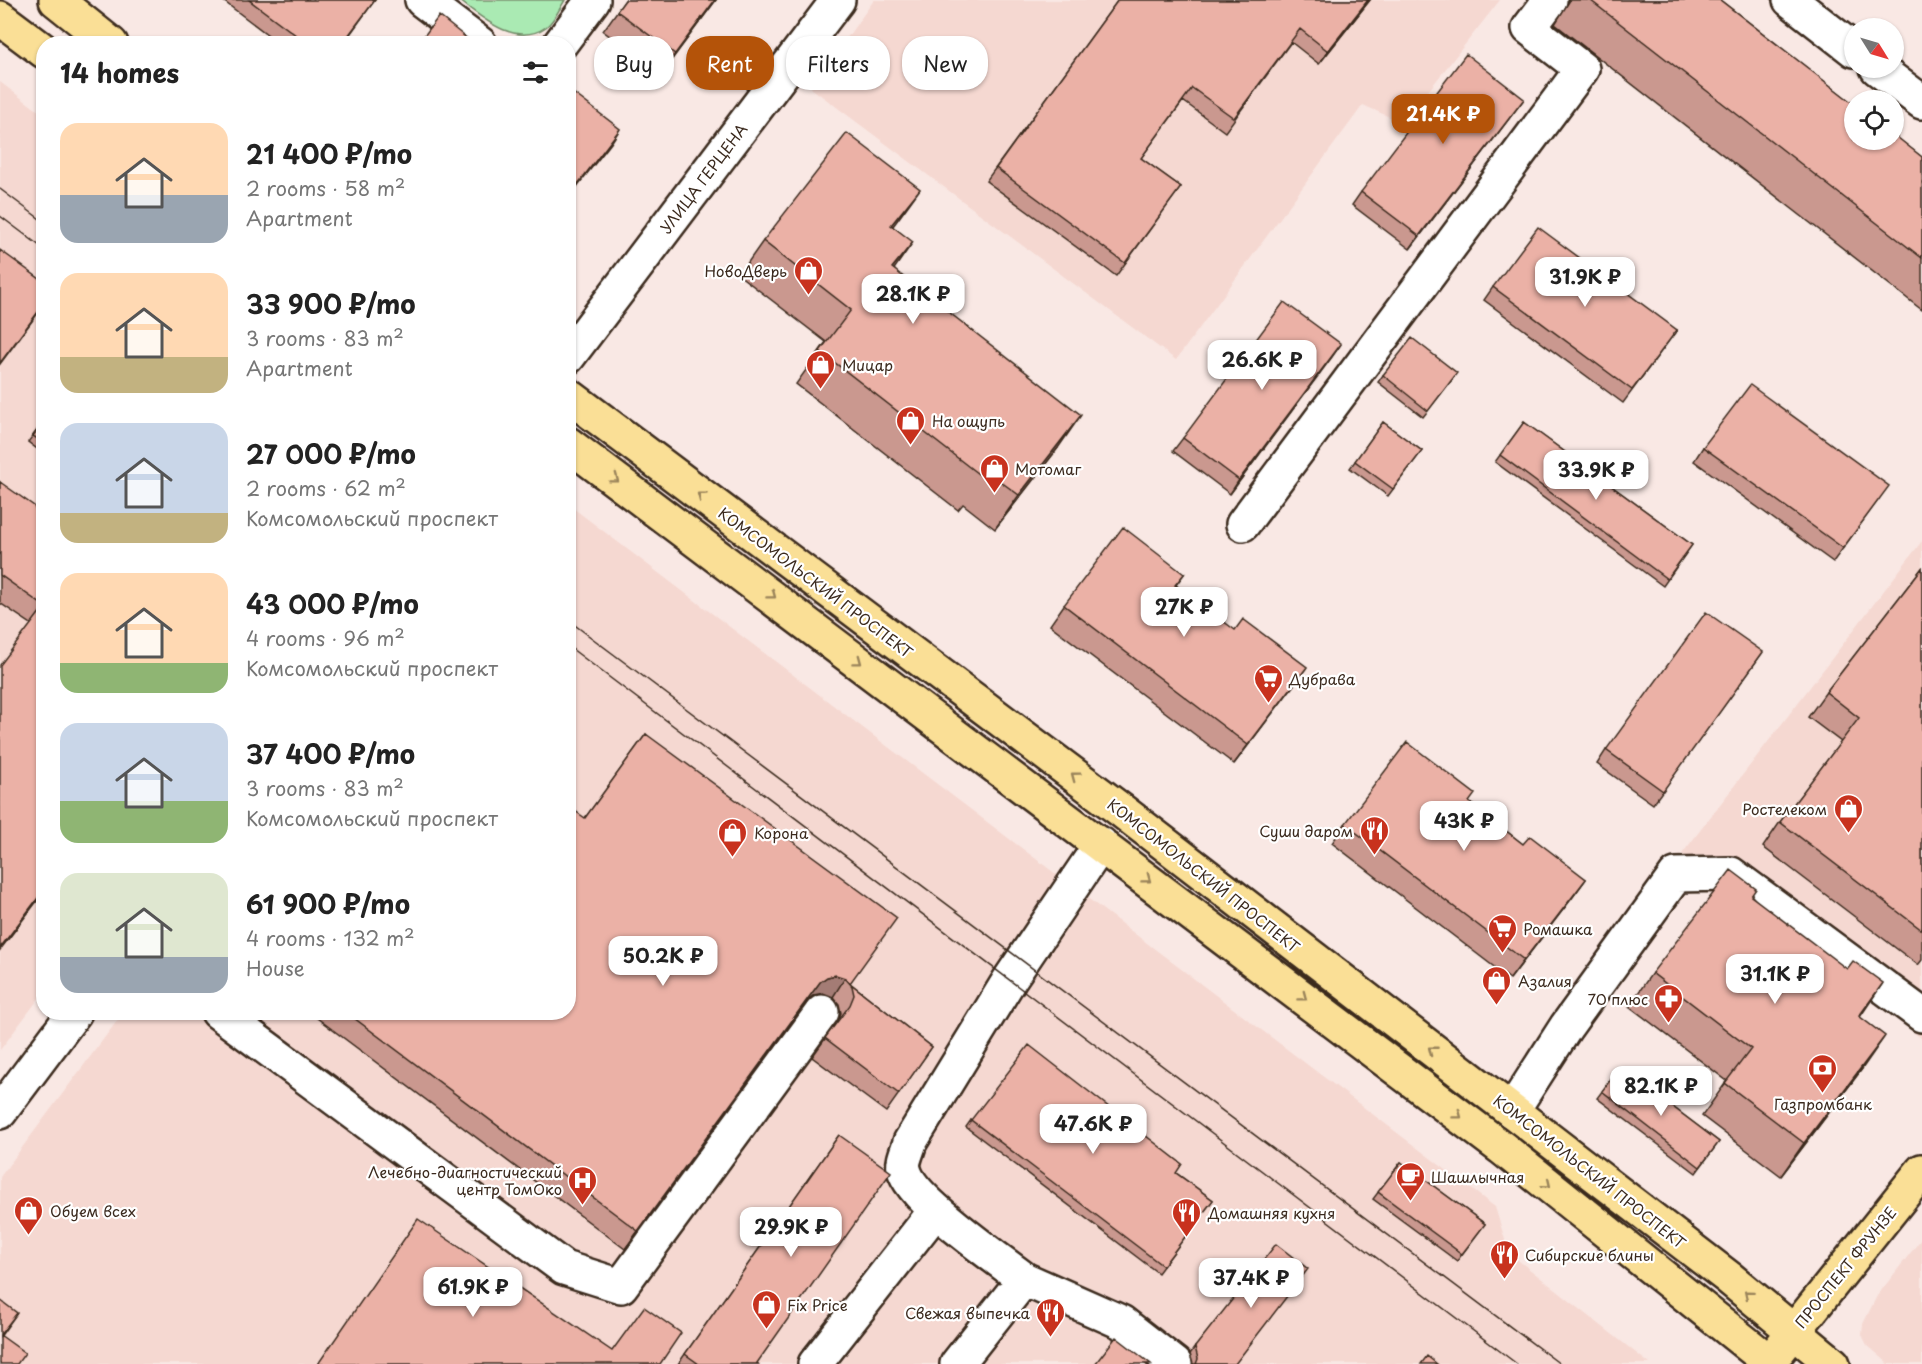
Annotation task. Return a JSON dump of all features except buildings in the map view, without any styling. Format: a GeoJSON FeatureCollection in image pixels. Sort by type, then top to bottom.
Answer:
{"type":"FeatureCollection","features":[{"type":"Feature","properties":{"kind":"main road"},"geometry":{"type":"LineString","coordinates":[[56,0],[101,36]]}},
{"type":"Feature","properties":{"kind":"main road"},"geometry":{"type":"LineString","coordinates":[[0,18],[36,45]]}},
{"type":"Feature","properties":{"kind":"main road","name":"КОМСОМОЛЬСКИЙ ПРОСПЕКТ"},"geometry":{"type":"LineString","coordinates":[[576,401],[1122,811],[1729,1278],[1833,1364]]}},
{"type":"Feature","properties":{"kind":"main road"},"geometry":{"type":"LineString","coordinates":[[576,450],[1502,1148],[1770,1363]]}},
{"type":"Feature","properties":{"kind":"main road","name":"ПРОСПЕКТ ФРУНЗЕ"},"geometry":{"type":"LineString","coordinates":[[1770,1363],[1922,1171]]}},
{"type":"Feature","properties":{"kind":"street"},"geometry":{"type":"LineString","coordinates":[[422,0],[469,36]]}},
{"type":"Feature","properties":{"kind":"street"},"geometry":{"type":"LineString","coordinates":[[567,36],[593,0]]}},
{"type":"Feature","properties":{"kind":"street","name":"УЛИЦА ГЕРЦЕНА"},"geometry":{"type":"LineString","coordinates":[[576,346],[838,0]]}},
{"type":"Feature","properties":{"kind":"street"},"geometry":{"type":"LineString","coordinates":[[1243,524],[1582,69],[1528,28],[1550,0]]}},
{"type":"Feature","properties":{"kind":"street"},"geometry":{"type":"LineString","coordinates":[[1790,0],[1844,42]]}},
{"type":"Feature","properties":{"kind":"street"},"geometry":{"type":"LineString","coordinates":[[1890,78],[1922,102]]}},
{"type":"Feature","properties":{"kind":"street"},"geometry":{"type":"LineString","coordinates":[[1101,844],[1010,980],[910,1142],[903,1166],[909,1184],[936,1210],[1024,1279],[1121,1322],[1175,1364]]}},
{"type":"Feature","properties":{"kind":"street"},"geometry":{"type":"LineString","coordinates":[[1512,1111],[1566,1027],[1676,875],[1731,874],[1922,1015]]}},
{"type":"Feature","properties":{"kind":"street"},"geometry":{"type":"LineString","coordinates":[[229,1020],[564,1268],[621,1286],[822,1012]]}},
{"type":"Feature","properties":{"kind":"street"},"geometry":{"type":"LineString","coordinates":[[0,1112],[69,1020]]}},
{"type":"Feature","properties":{"kind":"street"},"geometry":{"type":"LineString","coordinates":[[815,1364],[936,1210]]}},
{"type":"Feature","properties":{"kind":"street"},"geometry":{"type":"LineString","coordinates":[[957,1364],[1024,1279]]}},
{"type":"Feature","properties":{"kind":"shaded area"},"geometry":{"type":"Polygon","coordinates":[[[874,0],[1500,0],[1403,123],[1363,105],[1176,360],[814,90],[890,90],[890,36],[848,36],[874,0]]]}},
{"type":"Feature","properties":{"kind":"shaded area"},"geometry":{"type":"Polygon","coordinates":[[[0,82],[36,109],[36,1002],[0,1050],[0,82]]]}},
{"type":"Feature","properties":{"kind":"shaded area"},"geometry":{"type":"Polygon","coordinates":[[[576,510],[1495,1207],[1509,1253],[1650,1364],[0,1364],[0,1177],[118,1020],[576,1020],[576,510]]]}},
{"type":"Feature","properties":{"kind":"shaded area"},"geometry":{"type":"Polygon","coordinates":[[[1922,541],[1922,1039],[1682,854],[1922,541]]]}},
{"type":"Feature","properties":{"kind":"shaded area"},"geometry":{"type":"Polygon","coordinates":[[[1922,1238],[1922,1364],[1889,1364],[1867,1345],[1862,1335],[1863,1324],[1877,1296],[1922,1238]]]}},
{"type":"Feature","properties":{"kind":"green space"},"geometry":{"type":"Polygon","coordinates":[[[459,0],[565,0],[546,27],[535,33],[523,34],[500,28],[459,0]]]}},
{"type":"Feature","properties":{"kind":"tram line"},"geometry":{"type":"LineString","coordinates":[[0,189],[36,216]]}},
{"type":"Feature","properties":{"kind":"tram line"},"geometry":{"type":"LineString","coordinates":[[0,216],[36,243]]}},
{"type":"Feature","properties":{"kind":"tram line"},"geometry":{"type":"LineString","coordinates":[[576,626],[1560,1364]]}},
{"type":"Feature","properties":{"kind":"tram line"},"geometry":{"type":"LineString","coordinates":[[576,652],[1517,1364]]}},
{"type":"Feature","properties":{"kind":"place","name":"НовоДверь"},"geometry":{"type":"Point","coordinates":[808,296]}},
{"type":"Feature","properties":{"kind":"place","name":"Мицар"},"geometry":{"type":"Point","coordinates":[821,390]}},
{"type":"Feature","properties":{"kind":"place","name":"На ощупь"},"geometry":{"type":"Point","coordinates":[911,446]}},
{"type":"Feature","properties":{"kind":"place","name":"Мотомаг"},"geometry":{"type":"Point","coordinates":[994,494]}},
{"type":"Feature","properties":{"kind":"place","name":"Дубрава"},"geometry":{"type":"Point","coordinates":[1268,704]}},
{"type":"Feature","properties":{"kind":"place","name":"Ростелеком"},"geometry":{"type":"Point","coordinates":[1848,834]}},
{"type":"Feature","properties":{"kind":"place","name":"Суши даром"},"geometry":{"type":"Point","coordinates":[1374,856]}},
{"type":"Feature","properties":{"kind":"place","name":"Корона"},"geometry":{"type":"Point","coordinates":[733,858]}},
{"type":"Feature","properties":{"kind":"place","name":"Ромашка"},"geometry":{"type":"Point","coordinates":[1502,954]}},
{"type":"Feature","properties":{"kind":"place","name":"Азалия"},"geometry":{"type":"Point","coordinates":[1497,1006]}},
{"type":"Feature","properties":{"kind":"place","name":"70 плюс"},"geometry":{"type":"Point","coordinates":[1669,1024]}},
{"type":"Feature","properties":{"kind":"place","name":"Газпромбанк"},"geometry":{"type":"Point","coordinates":[1823,1094]}},
{"type":"Feature","properties":{"kind":"place","name":"Шашлычная"},"geometry":{"type":"Point","coordinates":[1410,1202]}},
{"type":"Feature","properties":{"kind":"place","name":"Лечебно-диагностический центр ТомОко"},"geometry":{"type":"Point","coordinates":[583,1206]}},
{"type":"Feature","properties":{"kind":"place","name":"Обуем всех"},"geometry":{"type":"Point","coordinates":[29,1236]}},
{"type":"Feature","properties":{"kind":"place","name":"Домашняя кухня"},"geometry":{"type":"Point","coordinates":[1187,1238]}},
{"type":"Feature","properties":{"kind":"place","name":"Сибирские блины"},"geometry":{"type":"Point","coordinates":[1504,1280]}},
{"type":"Feature","properties":{"kind":"place","name":"Fix Price"},"geometry":{"type":"Point","coordinates":[766,1330]}},
{"type":"Feature","properties":{"kind":"place","name":"Свежая выпечка"},"geometry":{"type":"Point","coordinates":[1051,1338]}}]}
